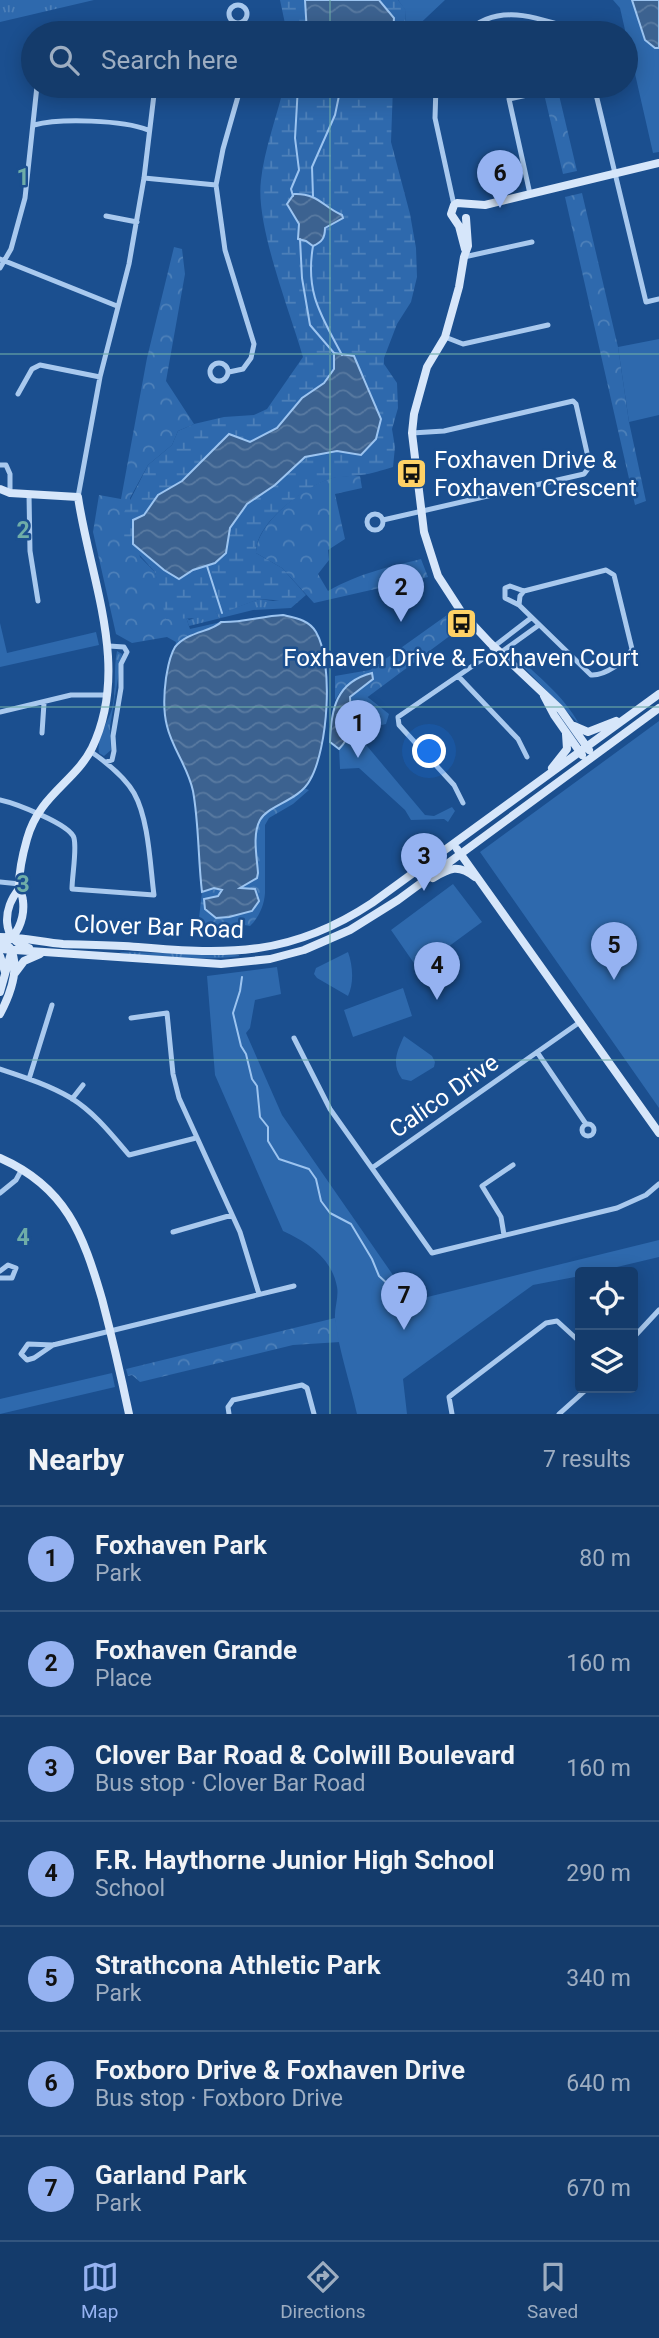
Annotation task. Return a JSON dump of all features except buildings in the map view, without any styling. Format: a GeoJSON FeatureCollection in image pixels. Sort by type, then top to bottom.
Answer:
{"type":"FeatureCollection","features":[{"type":"Feature","properties":{"kind":"street"},"geometry":{"type":"LineString","coordinates":[[482,21],[500,14],[519,14],[545,21]]}},
{"type":"Feature","properties":{"kind":"street"},"geometry":{"type":"LineString","coordinates":[[0,268],[2,260],[11,249],[25,198],[36,98]]}},
{"type":"Feature","properties":{"kind":"street"},"geometry":{"type":"LineString","coordinates":[[46,942],[26,930],[22,917],[20,886],[27,837],[37,814],[90,751],[100,729],[108,695],[109,646],[78,496],[100,377],[129,264],[144,178],[153,98]]}},
{"type":"Feature","properties":{"kind":"street"},"geometry":{"type":"LineString","coordinates":[[229,372],[243,369],[251,358],[254,344],[225,250],[216,185],[238,98]]}},
{"type":"Feature","properties":{"kind":"street"},"geometry":{"type":"LineString","coordinates":[[436,98],[435,118],[450,188],[461,204],[468,237],[459,287],[445,337],[427,367],[414,414],[412,433],[421,511],[430,555],[441,582],[471,625],[494,651],[561,709],[568,728],[590,758]]}},
{"type":"Feature","properties":{"kind":"street"},"geometry":{"type":"LineString","coordinates":[[514,98],[509,99],[530,194]]}},
{"type":"Feature","properties":{"kind":"street"},"geometry":{"type":"LineString","coordinates":[[597,98],[646,302],[659,299]]}},
{"type":"Feature","properties":{"kind":"street"},"geometry":{"type":"LineString","coordinates":[[34,125],[62,121],[134,125],[148,130]]}},
{"type":"Feature","properties":{"kind":"street"},"geometry":{"type":"LineString","coordinates":[[485,205],[461,204],[451,214],[464,217],[485,205],[659,163]]}},
{"type":"Feature","properties":{"kind":"street"},"geometry":{"type":"LineString","coordinates":[[144,178],[216,185]]}},
{"type":"Feature","properties":{"kind":"street"},"geometry":{"type":"LineString","coordinates":[[106,216],[136,222]]}},
{"type":"Feature","properties":{"kind":"street"},"geometry":{"type":"LineString","coordinates":[[465,255],[532,242]]}},
{"type":"Feature","properties":{"kind":"street"},"geometry":{"type":"LineString","coordinates":[[2,260],[117,306]]}},
{"type":"Feature","properties":{"kind":"street"},"geometry":{"type":"LineString","coordinates":[[445,337],[463,344],[548,325]]}},
{"type":"Feature","properties":{"kind":"street"},"geometry":{"type":"LineString","coordinates":[[18,394],[32,369],[40,365],[100,377]]}},
{"type":"Feature","properties":{"kind":"street"},"geometry":{"type":"LineString","coordinates":[[383,520],[584,474],[590,467],[576,404],[573,401],[444,431],[412,433]]}},
{"type":"Feature","properties":{"kind":"street"},"geometry":{"type":"LineString","coordinates":[[0,465],[6,465],[10,474],[10,493]]}},
{"type":"Feature","properties":{"kind":"street"},"geometry":{"type":"LineString","coordinates":[[0,489],[10,493],[78,496]]}},
{"type":"Feature","properties":{"kind":"street"},"geometry":{"type":"LineString","coordinates":[[29,494],[30,551],[38,601]]}},
{"type":"Feature","properties":{"kind":"street"},"geometry":{"type":"LineString","coordinates":[[606,570],[614,575],[632,649],[630,654],[603,673],[591,675],[519,605],[505,598],[505,588],[510,586],[524,591],[606,570]]}},
{"type":"Feature","properties":{"kind":"street"},"geometry":{"type":"LineString","coordinates":[[519,605],[524,591]]}},
{"type":"Feature","properties":{"kind":"street"},"geometry":{"type":"LineString","coordinates":[[494,651],[531,618]]}},
{"type":"Feature","properties":{"kind":"street"},"geometry":{"type":"LineString","coordinates":[[463,803],[454,785],[397,721],[401,715],[494,651],[539,625]]}},
{"type":"Feature","properties":{"kind":"street"},"geometry":{"type":"LineString","coordinates":[[106,762],[112,760],[114,751],[113,736],[121,688],[121,664],[127,652],[124,647],[109,646]]}},
{"type":"Feature","properties":{"kind":"street"},"geometry":{"type":"LineString","coordinates":[[458,676],[517,739],[527,757]]}},
{"type":"Feature","properties":{"kind":"street","name":"Clover Bar Road"},"geometry":{"type":"LineString","coordinates":[[6,943],[46,942],[217,953],[280,945],[325,930],[354,915],[659,694]]}},
{"type":"Feature","properties":{"kind":"street"},"geometry":{"type":"LineString","coordinates":[[0,712],[71,695],[108,695]]}},
{"type":"Feature","properties":{"kind":"street"},"geometry":{"type":"LineString","coordinates":[[42,733],[44,703]]}},
{"type":"Feature","properties":{"kind":"street","name":"Clover Bar Road"},"geometry":{"type":"LineString","coordinates":[[6,943],[47,952],[212,964],[270,959],[304,950],[333,939],[366,921],[659,708]]}},
{"type":"Feature","properties":{"kind":"street"},"geometry":{"type":"LineString","coordinates":[[568,728],[589,732],[628,717]]}},
{"type":"Feature","properties":{"kind":"street"},"geometry":{"type":"LineString","coordinates":[[545,776],[567,749],[568,728]]}},
{"type":"Feature","properties":{"kind":"street"},"geometry":{"type":"LineString","coordinates":[[0,800],[37,814],[69,831],[74,838],[72,889],[154,895],[149,851],[134,793],[106,762],[90,751]]}},
{"type":"Feature","properties":{"kind":"street"},"geometry":{"type":"LineString","coordinates":[[453,844],[659,1133]]}},
{"type":"Feature","properties":{"kind":"street"},"geometry":{"type":"LineString","coordinates":[[410,891],[450,868],[457,867],[483,883]]}},
{"type":"Feature","properties":{"kind":"street"},"geometry":{"type":"LineString","coordinates":[[0,882],[20,886]]}},
{"type":"Feature","properties":{"kind":"street"},"geometry":{"type":"LineString","coordinates":[[0,992],[16,961],[6,943],[6,925],[11,898],[20,886]]}},
{"type":"Feature","properties":{"kind":"street"},"geometry":{"type":"LineString","coordinates":[[0,927],[8,915]]}},
{"type":"Feature","properties":{"kind":"street"},"geometry":{"type":"LineString","coordinates":[[6,943],[22,917]]}},
{"type":"Feature","properties":{"kind":"street"},"geometry":{"type":"LineString","coordinates":[[0,1014],[10,974],[24,961],[47,952]]}},
{"type":"Feature","properties":{"kind":"street"},"geometry":{"type":"LineString","coordinates":[[0,956],[10,974]]}},
{"type":"Feature","properties":{"kind":"street"},"geometry":{"type":"LineString","coordinates":[[29,1079],[52,1005]]}},
{"type":"Feature","properties":{"kind":"street"},"geometry":{"type":"LineString","coordinates":[[131,1018],[167,1013],[173,1074],[179,1098],[232,1215],[260,1294]]}},
{"type":"Feature","properties":{"kind":"street","name":"Calico Drive"},"geometry":{"type":"LineString","coordinates":[[372,1168],[580,1022]]}},
{"type":"Feature","properties":{"kind":"street"},"geometry":{"type":"LineString","coordinates":[[294,1038],[330,1109],[432,1253],[617,1209],[646,1195],[659,1184]]}},
{"type":"Feature","properties":{"kind":"street"},"geometry":{"type":"LineString","coordinates":[[537,1052],[586,1124]]}},
{"type":"Feature","properties":{"kind":"street"},"geometry":{"type":"LineString","coordinates":[[0,1069],[72,1099],[112,1134],[130,1155],[196,1138]]}},
{"type":"Feature","properties":{"kind":"street"},"geometry":{"type":"LineString","coordinates":[[72,1099],[83,1085]]}},
{"type":"Feature","properties":{"kind":"street"},"geometry":{"type":"LineString","coordinates":[[1,1160],[22,1169],[47,1187],[73,1220],[91,1261],[129,1414]]}},
{"type":"Feature","properties":{"kind":"street"},"geometry":{"type":"LineString","coordinates":[[505,1235],[501,1217],[482,1186],[513,1165]]}},
{"type":"Feature","properties":{"kind":"street"},"geometry":{"type":"LineString","coordinates":[[0,1193],[16,1180],[22,1169]]}},
{"type":"Feature","properties":{"kind":"street"},"geometry":{"type":"LineString","coordinates":[[173,1232],[232,1215]]}},
{"type":"Feature","properties":{"kind":"street"},"geometry":{"type":"LineString","coordinates":[[0,1270],[8,1265],[16,1268],[12,1278],[0,1278]]}},
{"type":"Feature","properties":{"kind":"street"},"geometry":{"type":"LineString","coordinates":[[53,1345],[27,1360],[21,1354],[28,1344],[53,1345],[293,1286]]}},
{"type":"Feature","properties":{"kind":"street"},"geometry":{"type":"LineString","coordinates":[[638,1333],[659,1310]]}},
{"type":"Feature","properties":{"kind":"street"},"geometry":{"type":"LineString","coordinates":[[452,1414],[449,1397],[546,1323],[556,1321],[575,1338]]}},
{"type":"Feature","properties":{"kind":"street"},"geometry":{"type":"LineString","coordinates":[[229,1414],[228,1407],[233,1401],[302,1385],[307,1388],[314,1414]]}},
{"type":"Feature","properties":{"kind":"street"},"geometry":{"type":"LineString","coordinates":[[559,1414],[582,1393]]}},
{"type":"Feature","properties":{"kind":"green space"},"geometry":{"type":"Polygon","coordinates":[[[0,0],[94,0],[0,22],[0,0]]]}},
{"type":"Feature","properties":{"kind":"green space"},"geometry":{"type":"Polygon","coordinates":[[[280,0],[305,0],[306,21],[284,21],[280,0]]]}},
{"type":"Feature","properties":{"kind":"green space"},"geometry":{"type":"Polygon","coordinates":[[[379,0],[398,0],[406,10],[406,21],[394,21],[379,0]]]}},
{"type":"Feature","properties":{"kind":"green space"},"geometry":{"type":"Polygon","coordinates":[[[398,0],[445,0],[423,21],[406,21],[406,11],[398,0]]]}},
{"type":"Feature","properties":{"kind":"green space"},"geometry":{"type":"Polygon","coordinates":[[[613,0],[659,0],[659,152],[653,153],[638,87],[638,21],[623,21],[620,8],[613,0]]]}},
{"type":"Feature","properties":{"kind":"green space"},"geometry":{"type":"Polygon","coordinates":[[[281,98],[393,98],[391,142],[410,214],[416,248],[417,277],[411,302],[397,324],[384,358],[384,364],[397,383],[398,408],[392,429],[395,447],[393,467],[333,478],[318,484],[282,508],[263,530],[256,553],[282,568],[299,587],[300,597],[288,601],[259,599],[225,612],[225,617],[219,618],[215,611],[196,618],[166,619],[155,572],[124,538],[122,516],[148,465],[172,445],[178,431],[194,424],[224,417],[254,415],[267,409],[303,357],[263,220],[261,180],[281,98]],[[291,200],[287,204],[299,224],[298,231],[324,228],[343,217],[320,200],[291,200]],[[357,366],[334,369],[324,383],[302,398],[277,428],[250,442],[229,434],[182,481],[158,495],[144,515],[133,520],[133,544],[164,570],[179,578],[215,563],[230,528],[247,504],[275,485],[305,457],[337,451],[381,419],[364,376],[357,366]]]}},
{"type":"Feature","properties":{"kind":"green space"},"geometry":{"type":"Polygon","coordinates":[[[545,98],[560,98],[577,171],[563,174],[545,98]]]}},
{"type":"Feature","properties":{"kind":"green space"},"geometry":{"type":"Polygon","coordinates":[[[582,193],[618,347],[629,422],[646,501],[635,505],[565,197],[582,193]]]}},
{"type":"Feature","properties":{"kind":"green space"},"geometry":{"type":"Polygon","coordinates":[[[174,247],[182,249],[185,274],[166,381],[194,424],[178,431],[172,445],[148,465],[130,498],[140,557],[155,572],[161,591],[186,617],[190,629],[221,622],[216,627],[192,634],[175,648],[176,642],[167,637],[132,643],[116,634],[93,532],[99,495],[121,499],[147,358],[174,247]]]}},
{"type":"Feature","properties":{"kind":"green space"},"geometry":{"type":"Polygon","coordinates":[[[659,339],[659,415],[629,422],[618,347],[659,339]]]}},
{"type":"Feature","properties":{"kind":"green space"},"geometry":{"type":"Polygon","coordinates":[[[360,476],[362,488],[335,494],[345,539],[328,550],[329,560],[318,574],[328,591],[362,575],[421,559],[428,577],[314,603],[282,568],[256,553],[258,542],[272,518],[296,497],[332,478],[360,476]]]}},
{"type":"Feature","properties":{"kind":"green space"},"geometry":{"type":"Polygon","coordinates":[[[299,587],[306,595],[291,608],[253,610],[225,617],[224,612],[259,599],[273,601],[299,597],[299,587]]]}},
{"type":"Feature","properties":{"kind":"green space"},"geometry":{"type":"Polygon","coordinates":[[[215,610],[219,618],[225,617],[189,626],[186,617],[189,620],[215,610]]]}},
{"type":"Feature","properties":{"kind":"green space"},"geometry":{"type":"Polygon","coordinates":[[[447,615],[459,629],[365,699],[358,721],[345,743],[352,725],[349,697],[372,679],[364,675],[340,692],[335,700],[335,676],[370,670],[447,615]]]}},
{"type":"Feature","properties":{"kind":"green space"},"geometry":{"type":"Polygon","coordinates":[[[0,623],[7,653],[96,632],[99,645],[0,667],[0,623]]]}},
{"type":"Feature","properties":{"kind":"green space"},"geometry":{"type":"Polygon","coordinates":[[[117,651],[122,654],[110,727],[111,750],[104,756],[99,753],[99,742],[112,709],[117,651]]]}},
{"type":"Feature","properties":{"kind":"green space"},"geometry":{"type":"Polygon","coordinates":[[[511,654],[549,686],[566,704],[579,724],[511,654]]]}},
{"type":"Feature","properties":{"kind":"green space"},"geometry":{"type":"Polygon","coordinates":[[[365,695],[389,714],[386,724],[361,733],[367,746],[425,815],[434,816],[452,807],[455,811],[448,822],[444,819],[411,820],[405,810],[359,768],[340,769],[339,749],[347,737],[350,725],[349,697],[365,695]]]}},
{"type":"Feature","properties":{"kind":"green space"},"geometry":{"type":"Polygon","coordinates":[[[659,721],[659,1108],[480,852],[659,721]]]}},
{"type":"Feature","properties":{"kind":"green space"},"geometry":{"type":"Polygon","coordinates":[[[303,788],[309,790],[293,804],[269,818],[265,825],[265,893],[256,919],[250,926],[239,924],[215,929],[198,927],[202,892],[214,888],[222,890],[221,894],[211,897],[247,913],[256,890],[239,888],[258,873],[256,833],[261,818],[303,788]]]}},
{"type":"Feature","properties":{"kind":"green space"},"geometry":{"type":"Polygon","coordinates":[[[453,884],[482,922],[418,969],[391,930],[453,884]]]}},
{"type":"Feature","properties":{"kind":"green space"},"geometry":{"type":"Polygon","coordinates":[[[119,952],[239,955],[239,956],[177,958],[119,952]]]}},
{"type":"Feature","properties":{"kind":"green space"},"geometry":{"type":"Polygon","coordinates":[[[348,952],[352,974],[348,996],[314,974],[316,968],[348,952]]]}},
{"type":"Feature","properties":{"kind":"green space"},"geometry":{"type":"Polygon","coordinates":[[[277,967],[281,994],[255,1000],[250,1028],[246,1033],[282,1115],[411,1301],[659,1240],[659,1257],[617,1267],[575,1267],[575,1277],[533,1285],[403,1379],[407,1414],[357,1414],[337,1330],[337,1291],[334,1277],[317,1252],[283,1231],[215,1075],[207,976],[277,967]]]}},
{"type":"Feature","properties":{"kind":"green space"},"geometry":{"type":"Polygon","coordinates":[[[403,988],[412,1016],[353,1037],[344,1010],[403,988]]]}},
{"type":"Feature","properties":{"kind":"green space"},"geometry":{"type":"Polygon","coordinates":[[[404,1036],[432,1056],[435,1062],[434,1067],[411,1081],[402,1079],[396,1063],[397,1052],[404,1036]]]}},
{"type":"Feature","properties":{"kind":"green space"},"geometry":{"type":"Polygon","coordinates":[[[335,1318],[340,1342],[293,1345],[140,1382],[132,1375],[128,1376],[126,1369],[335,1318]]]}},
{"type":"Feature","properties":{"kind":"green space"},"geometry":{"type":"Polygon","coordinates":[[[112,1373],[115,1387],[0,1414],[0,1399],[112,1373]]]}},
{"type":"Feature","properties":{"kind":"water"},"geometry":{"type":"Polygon","coordinates":[[[305,0],[379,0],[394,18],[394,21],[306,21],[305,0]]]}},
{"type":"Feature","properties":{"kind":"water"},"geometry":{"type":"Polygon","coordinates":[[[632,0],[659,0],[659,48],[645,40],[632,0]]]}},
{"type":"Feature","properties":{"kind":"water"},"geometry":{"type":"Polygon","coordinates":[[[294,194],[315,198],[342,215],[343,218],[325,228],[322,239],[313,246],[298,239],[299,224],[287,204],[294,194]]]}},
{"type":"Feature","properties":{"kind":"water"},"geometry":{"type":"Polygon","coordinates":[[[334,353],[354,356],[381,419],[376,439],[361,455],[337,451],[305,457],[275,485],[247,504],[230,528],[226,553],[215,563],[193,570],[179,579],[133,544],[133,520],[144,515],[158,495],[182,481],[229,434],[250,442],[277,428],[302,398],[324,383],[334,369],[334,353]]]}},
{"type":"Feature","properties":{"kind":"water"},"geometry":{"type":"Polygon","coordinates":[[[283,615],[310,625],[322,646],[327,684],[325,728],[321,748],[316,766],[305,787],[270,810],[260,820],[256,839],[257,878],[240,888],[255,889],[259,901],[252,911],[216,918],[205,909],[204,899],[218,896],[222,890],[214,888],[202,892],[193,791],[169,734],[166,720],[164,696],[169,662],[180,642],[221,622],[283,615]]]}},
{"type":"Feature","properties":{"kind":"water"},"geometry":{"type":"Polygon","coordinates":[[[372,673],[373,679],[350,697],[349,731],[339,749],[330,742],[334,708],[338,698],[350,683],[372,673]]]}},
{"type":"Feature","properties":{"kind":"waterway"},"geometry":{"type":"LineString","coordinates":[[293,196],[291,189],[299,170],[295,138],[297,98]]}},
{"type":"Feature","properties":{"kind":"waterway"},"geometry":{"type":"LineString","coordinates":[[313,196],[312,167],[335,115],[339,98]]}},
{"type":"Feature","properties":{"kind":"waterway"},"geometry":{"type":"LineString","coordinates":[[300,239],[302,278],[310,325],[334,353]]}},
{"type":"Feature","properties":{"kind":"waterway"},"geometry":{"type":"LineString","coordinates":[[313,246],[313,291],[321,315],[342,355]]}},
{"type":"Feature","properties":{"kind":"waterway"},"geometry":{"type":"LineString","coordinates":[[207,566],[222,613]]}},
{"type":"Feature","properties":{"kind":"waterway"},"geometry":{"type":"LineString","coordinates":[[242,977],[233,1013],[241,1046],[257,1086],[260,1117],[268,1127],[268,1141],[279,1159],[309,1169],[316,1179],[321,1201],[330,1213],[351,1224],[379,1276],[390,1286]]}},
{"type":"Feature","properties":{"kind":"place","name":"Foxboro Drive & Foxhaven Drive"},"geometry":{"type":"Point","coordinates":[500,208]}},
{"type":"Feature","properties":{"kind":"place","name":"Foxhaven Drive & Foxhaven Crescent"},"geometry":{"type":"Point","coordinates":[411,474]}},
{"type":"Feature","properties":{"kind":"place","name":"Foxhaven Grande"},"geometry":{"type":"Point","coordinates":[401,622]}},
{"type":"Feature","properties":{"kind":"place","name":"Foxhaven Drive & Foxhaven Court"},"geometry":{"type":"Point","coordinates":[461,624]}},
{"type":"Feature","properties":{"kind":"place","name":"Foxhaven Park"},"geometry":{"type":"Point","coordinates":[358,758]}},
{"type":"Feature","properties":{"kind":"place","name":"Clover Bar Road & Colwill Boulevard"},"geometry":{"type":"Point","coordinates":[424,891]}},
{"type":"Feature","properties":{"kind":"place","name":"Strathcona Athletic Park"},"geometry":{"type":"Point","coordinates":[614,980]}},
{"type":"Feature","properties":{"kind":"place","name":"F.R. Haythorne Junior High School"},"geometry":{"type":"Point","coordinates":[437,1000]}},
{"type":"Feature","properties":{"kind":"place","name":"Garland Park"},"geometry":{"type":"Point","coordinates":[404,1330]}}]}
